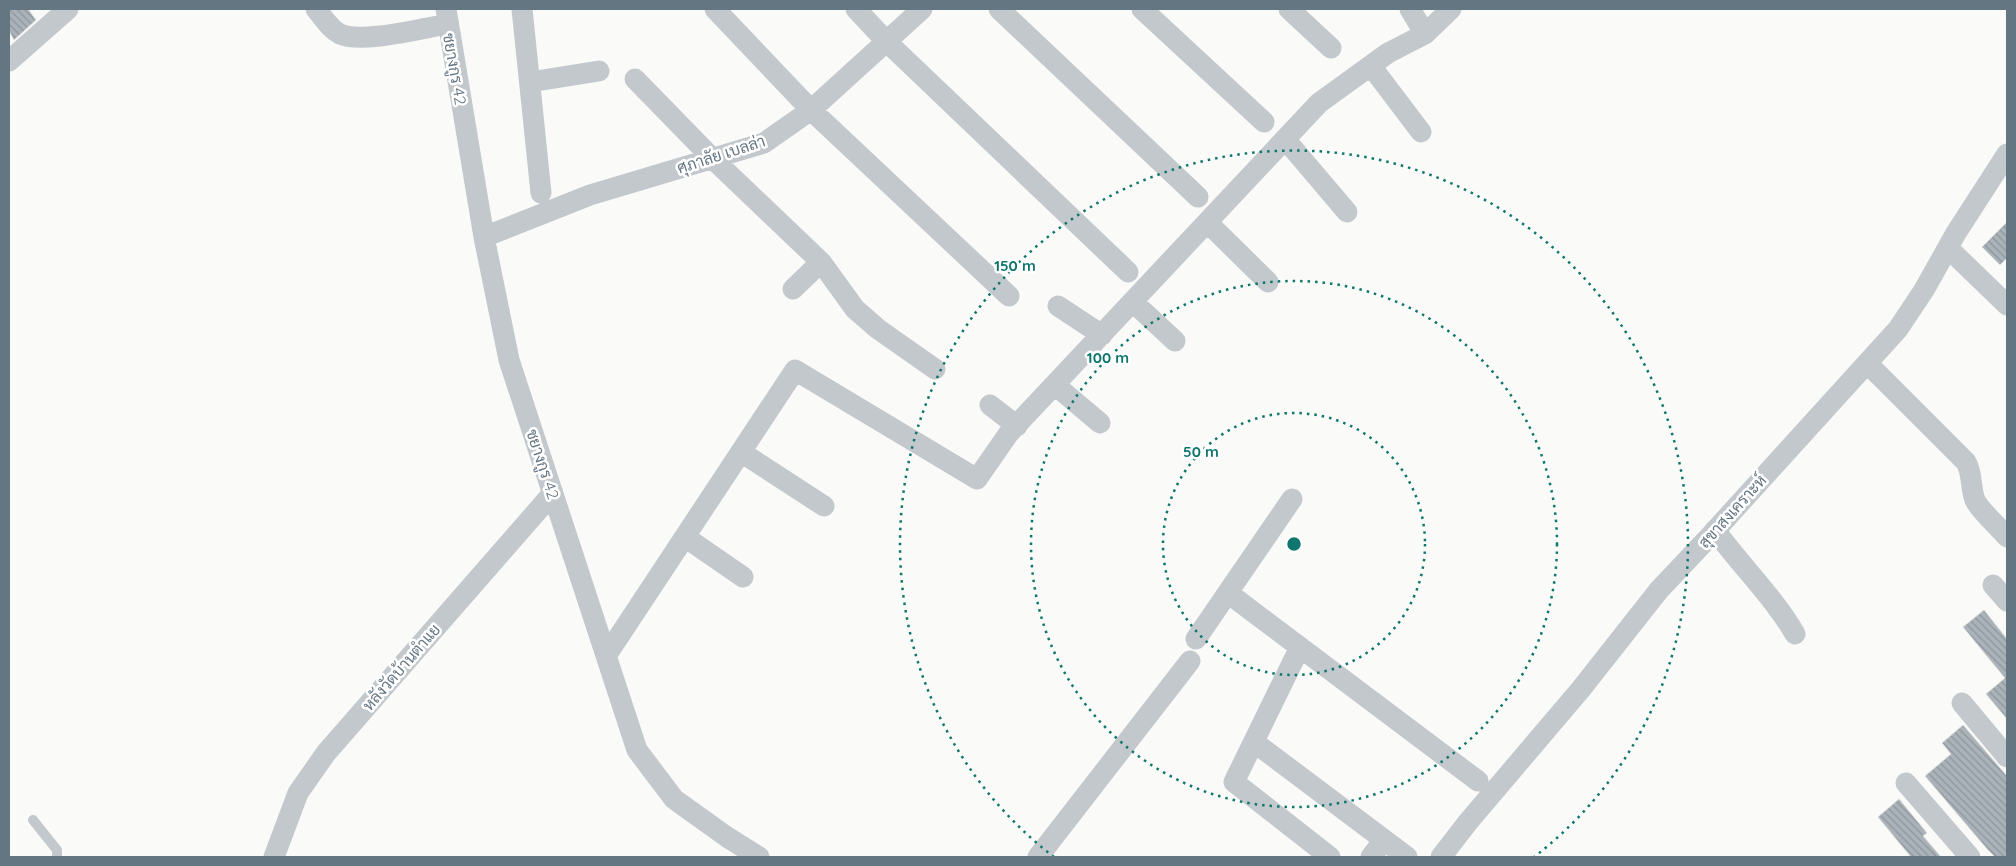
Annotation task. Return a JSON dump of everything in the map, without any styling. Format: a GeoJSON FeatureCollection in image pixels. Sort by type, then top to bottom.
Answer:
{"type":"FeatureCollection","features":[{"type":"Feature","properties":{"kind":"street"},"geometry":{"type":"LineString","coordinates":[[9,61],[68,9]]}},
{"type":"Feature","properties":{"kind":"street"},"geometry":{"type":"LineString","coordinates":[[316,9],[329,25],[340,34],[353,37],[370,37],[447,17]]}},
{"type":"Feature","properties":{"kind":"street"},"geometry":{"type":"LineString","coordinates":[[522,9],[542,193]]}},
{"type":"Feature","properties":{"kind":"street"},"geometry":{"type":"LineString","coordinates":[[715,9],[811,110],[1009,296]]}},
{"type":"Feature","properties":{"kind":"street"},"geometry":{"type":"LineString","coordinates":[[856,9],[887,42],[1128,272]]}},
{"type":"Feature","properties":{"kind":"street","name":"ศุภาลัย เบลล่า"},"geometry":{"type":"LineString","coordinates":[[484,237],[590,195],[764,143],[811,110],[922,9]]}},
{"type":"Feature","properties":{"kind":"street"},"geometry":{"type":"LineString","coordinates":[[998,9],[1198,197]]}},
{"type":"Feature","properties":{"kind":"street"},"geometry":{"type":"LineString","coordinates":[[1142,9],[1264,122]]}},
{"type":"Feature","properties":{"kind":"street"},"geometry":{"type":"LineString","coordinates":[[1410,9],[1425,34]]}},
{"type":"Feature","properties":{"kind":"street"},"geometry":{"type":"LineString","coordinates":[[606,656],[795,370],[977,479],[1016,426],[1319,103],[1388,53],[1425,34],[1451,9]]}},
{"type":"Feature","properties":{"kind":"street"},"geometry":{"type":"LineString","coordinates":[[1293,11],[1331,48]]}},
{"type":"Feature","properties":{"kind":"street","name":"ชยางกูร 42"},"geometry":{"type":"LineString","coordinates":[[447,17],[484,237],[509,360],[637,750],[674,799],[727,837],[759,857]]}},
{"type":"Feature","properties":{"kind":"street"},"geometry":{"type":"LineString","coordinates":[[1371,66],[1421,132]]}},
{"type":"Feature","properties":{"kind":"street"},"geometry":{"type":"LineString","coordinates":[[530,82],[599,71]]}},
{"type":"Feature","properties":{"kind":"street"},"geometry":{"type":"LineString","coordinates":[[635,79],[713,159],[821,262],[855,309],[878,329],[935,369]]}},
{"type":"Feature","properties":{"kind":"street"},"geometry":{"type":"LineString","coordinates":[[1285,139],[1347,212]]}},
{"type":"Feature","properties":{"kind":"street","name":"สุขาสงเคราะห์"},"geometry":{"type":"LineString","coordinates":[[1442,857],[1468,822],[1581,689],[1659,590],[1898,330],[1948,248],[2005,166]]}},
{"type":"Feature","properties":{"kind":"street"},"geometry":{"type":"LineString","coordinates":[[1207,222],[1268,282]]}},
{"type":"Feature","properties":{"kind":"street"},"geometry":{"type":"LineString","coordinates":[[1948,248],[2007,305]]}},
{"type":"Feature","properties":{"kind":"street"},"geometry":{"type":"LineString","coordinates":[[793,289],[821,262]]}},
{"type":"Feature","properties":{"kind":"street"},"geometry":{"type":"LineString","coordinates":[[1133,302],[1175,341]]}},
{"type":"Feature","properties":{"kind":"street"},"geometry":{"type":"LineString","coordinates":[[1058,306],[1102,335]]}},
{"type":"Feature","properties":{"kind":"street"},"geometry":{"type":"LineString","coordinates":[[1867,363],[1966,462],[1971,471],[1976,503],[2007,537]]}},
{"type":"Feature","properties":{"kind":"street"},"geometry":{"type":"LineString","coordinates":[[1055,385],[1100,423]]}},
{"type":"Feature","properties":{"kind":"street"},"geometry":{"type":"LineString","coordinates":[[990,405],[1016,426]]}},
{"type":"Feature","properties":{"kind":"street"},"geometry":{"type":"LineString","coordinates":[[741,452],[824,506]]}},
{"type":"Feature","properties":{"kind":"street","name":"หลังวัดบ้านตำแย"},"geometry":{"type":"LineString","coordinates":[[274,857],[298,793],[326,753],[553,493]]}},
{"type":"Feature","properties":{"kind":"street"},"geometry":{"type":"LineString","coordinates":[[1196,639],[1292,499]]}},
{"type":"Feature","properties":{"kind":"street"},"geometry":{"type":"LineString","coordinates":[[1715,530],[1734,556],[1781,610],[1795,634]]}},
{"type":"Feature","properties":{"kind":"street"},"geometry":{"type":"LineString","coordinates":[[685,537],[743,577]]}},
{"type":"Feature","properties":{"kind":"street"},"geometry":{"type":"LineString","coordinates":[[1994,584],[2007,601]]}},
{"type":"Feature","properties":{"kind":"street"},"geometry":{"type":"LineString","coordinates":[[1228,593],[1478,781]]}},
{"type":"Feature","properties":{"kind":"street"},"geometry":{"type":"LineString","coordinates":[[1300,647],[1234,782],[1330,857]]}},
{"type":"Feature","properties":{"kind":"street"},"geometry":{"type":"LineString","coordinates":[[1038,857],[1190,660]]}},
{"type":"Feature","properties":{"kind":"street"},"geometry":{"type":"LineString","coordinates":[[1962,703],[2007,757]]}},
{"type":"Feature","properties":{"kind":"street"},"geometry":{"type":"LineString","coordinates":[[1254,742],[1407,857]]}},
{"type":"Feature","properties":{"kind":"street"},"geometry":{"type":"LineString","coordinates":[[1906,783],[1970,857]]}},
{"type":"Feature","properties":{"kind":"street"},"geometry":{"type":"LineString","coordinates":[[1370,857],[1384,840]]}},
{"type":"Feature","properties":{"kind":"lane"},"geometry":{"type":"LineString","coordinates":[[33,820],[57,850],[57,857]]}},
{"type":"Feature","properties":{"kind":"building"},"geometry":{"type":"Polygon","coordinates":[[[9,9],[28,9],[36,20],[14,40],[9,31],[9,9]]]}},
{"type":"Feature","properties":{"kind":"building"},"geometry":{"type":"Polygon","coordinates":[[[2007,222],[2007,258],[2000,265],[1982,247],[2007,222]]]}},
{"type":"Feature","properties":{"kind":"building"},"geometry":{"type":"Polygon","coordinates":[[[1984,610],[2007,639],[2007,719],[1986,694],[2005,678],[1963,627],[1984,610]]]}},
{"type":"Feature","properties":{"kind":"building"},"geometry":{"type":"Polygon","coordinates":[[[1963,725],[2007,776],[2007,857],[1995,857],[1925,776],[1951,754],[1942,743],[1963,725]]]}},
{"type":"Feature","properties":{"kind":"building"},"geometry":{"type":"Polygon","coordinates":[[[1899,799],[1927,833],[1923,836],[1941,857],[1911,857],[1878,817],[1899,799]]]}}]}
